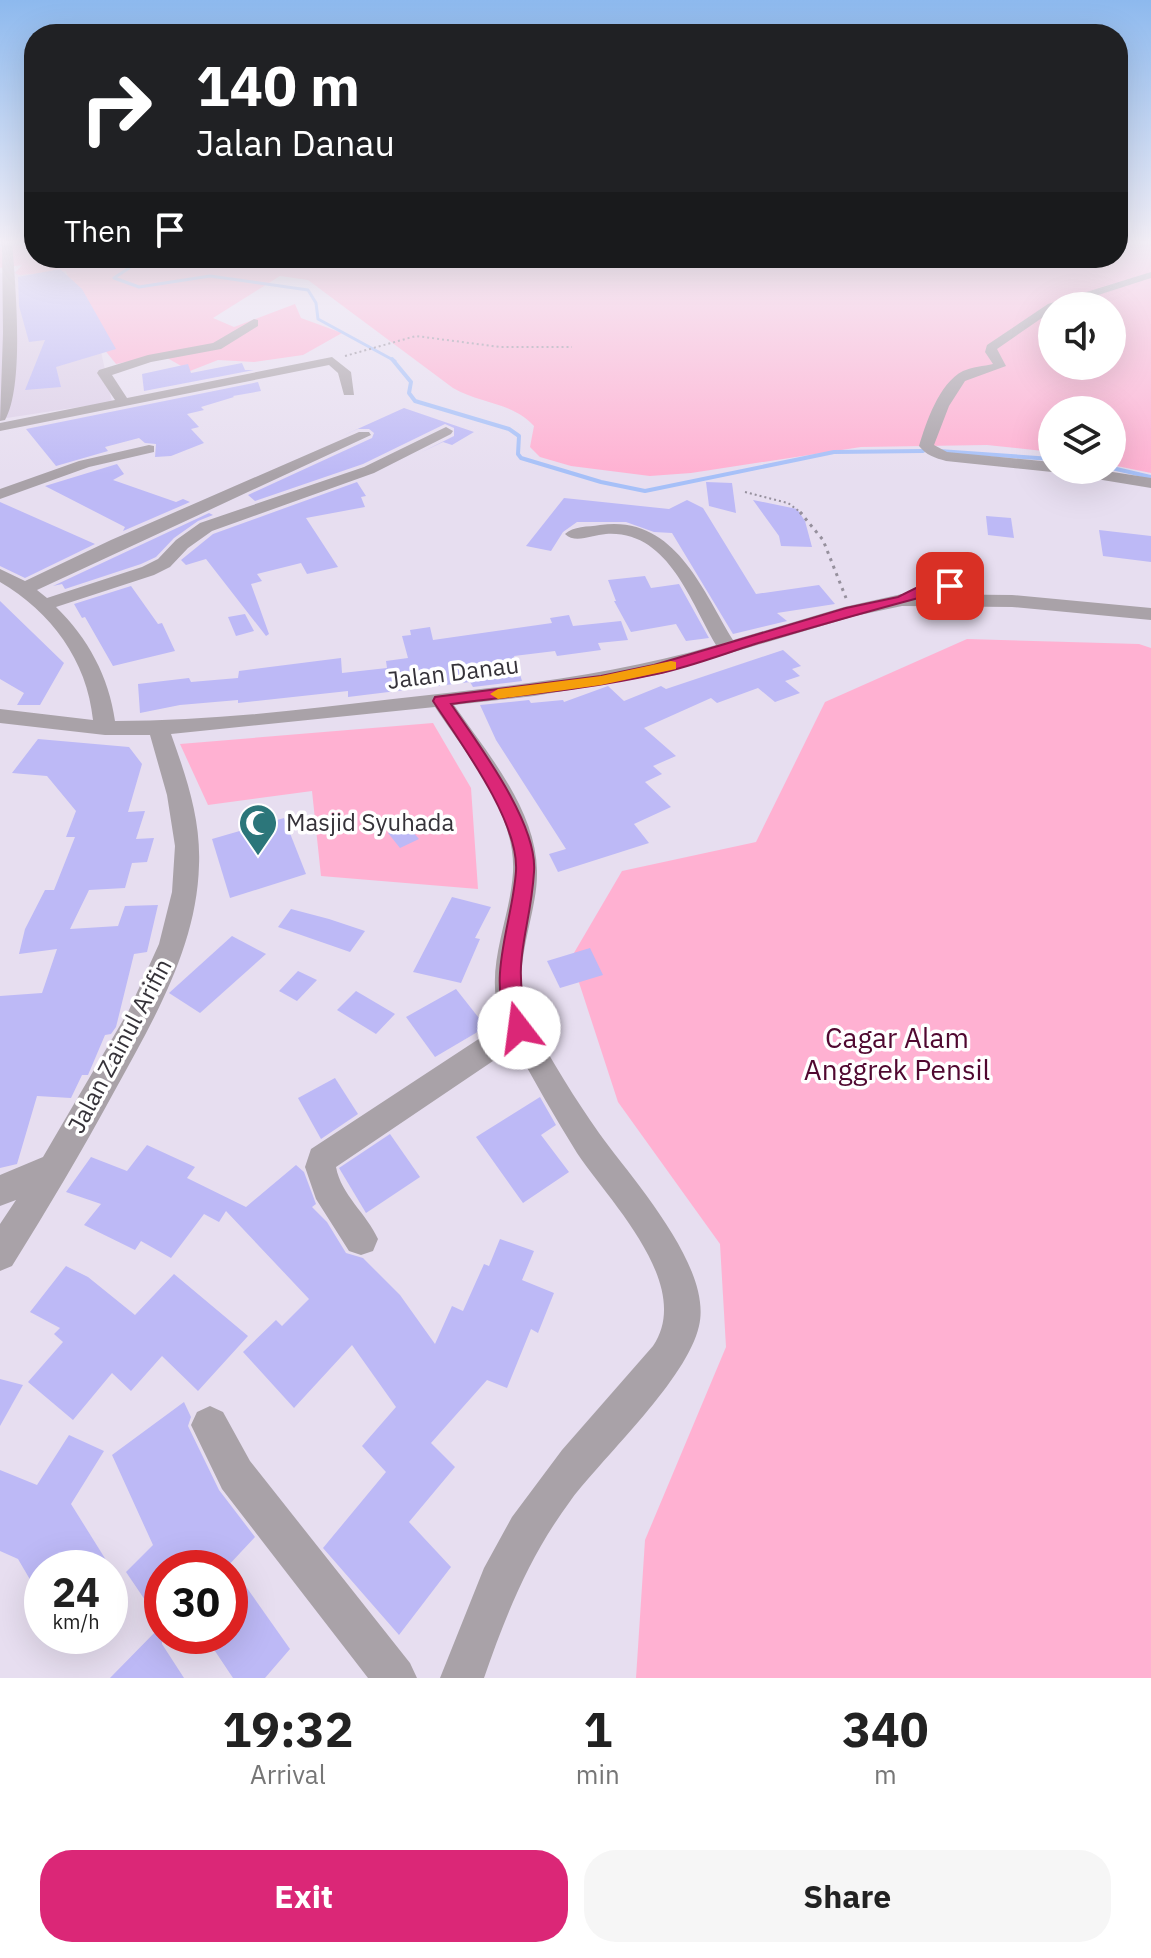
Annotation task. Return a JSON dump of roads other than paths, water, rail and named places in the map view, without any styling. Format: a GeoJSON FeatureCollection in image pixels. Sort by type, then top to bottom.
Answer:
{"type":"FeatureCollection","features":[{"type":"Feature","properties":{"kind":"street"},"geometry":{"type":"LineString","coordinates":[[0,417],[6,404],[5,318]]}},
{"type":"Feature","properties":{"kind":"street"},"geometry":{"type":"LineString","coordinates":[[1034,318],[991,348],[999,366],[969,373],[958,381],[942,407],[926,446],[930,451],[946,456],[1038,466]]}},
{"type":"Feature","properties":{"kind":"street"},"geometry":{"type":"LineString","coordinates":[[123,402],[104,373],[148,359],[217,346],[254,323]]}},
{"type":"Feature","properties":{"kind":"street"},"geometry":{"type":"LineString","coordinates":[[0,427],[123,402],[191,384],[332,361],[342,368],[349,392]]}},
{"type":"Feature","properties":{"kind":"street"},"geometry":{"type":"LineString","coordinates":[[43,605],[148,571],[164,563],[182,544],[206,527],[357,475],[446,431]]}},
{"type":"Feature","properties":{"kind":"street"},"geometry":{"type":"LineString","coordinates":[[24,589],[117,544],[364,435]]}},
{"type":"Feature","properties":{"kind":"street"},"geometry":{"type":"LineString","coordinates":[[0,494],[84,464],[149,449]]}},
{"type":"Feature","properties":{"kind":"street"},"geometry":{"type":"LineString","coordinates":[[1126,479],[1151,483]]}},
{"type":"Feature","properties":{"kind":"street"},"geometry":{"type":"LineString","coordinates":[[573,534],[613,528],[633,530],[658,541],[680,566],[703,611],[728,649]]}},
{"type":"Feature","properties":{"kind":"street"},"geometry":{"type":"LineString","coordinates":[[0,574],[24,589],[62,625],[93,674],[104,702],[105,728]]}},
{"type":"Feature","properties":{"kind":"street","name":"Jalan Danau"},"geometry":{"type":"LineString","coordinates":[[902,600],[921,591],[950,586],[1008,586],[1151,601]]}},
{"type":"Feature","properties":{"kind":"street","name":"Jalan Danau"},"geometry":{"type":"LineString","coordinates":[[0,716],[105,728],[158,728],[441,701],[601,681],[657,669],[851,611],[902,600],[1012,601],[1151,614]]}},
{"type":"Feature","properties":{"kind":"street"},"geometry":{"type":"LineString","coordinates":[[441,701],[501,793],[517,833],[525,869],[509,960],[509,996],[519,1028],[586,1139],[675,1272],[683,1299],[684,1321],[679,1340],[666,1359],[562,1481],[524,1534],[480,1628],[462,1678]]}},
{"type":"Feature","properties":{"kind":"street","name":"Jalan Zainul Arifin"},"geometry":{"type":"LineString","coordinates":[[0,1254],[55,1167],[135,1027],[178,934],[187,862],[186,828],[179,791],[158,728]]}},
{"type":"Feature","properties":{"kind":"street"},"geometry":{"type":"LineString","coordinates":[[361,1239],[321,1179],[319,1166],[322,1159],[519,1028]]}},
{"type":"Feature","properties":{"kind":"street"},"geometry":{"type":"LineString","coordinates":[[0,1191],[55,1167]]}},
{"type":"Feature","properties":{"kind":"street"},"geometry":{"type":"LineString","coordinates":[[210,1425],[236,1475],[395,1678]]}},
{"type":"Feature","properties":{"kind":"waterway"},"geometry":{"type":"LineString","coordinates":[[318,318],[393,360]]}},
{"type":"Feature","properties":{"kind":"waterway"},"geometry":{"type":"LineString","coordinates":[[393,360],[411,382],[409,393],[415,401],[509,429],[519,436],[518,454],[521,458],[601,482],[645,491],[834,452],[923,451]]}},
{"type":"Feature","properties":{"kind":"waterway"},"geometry":{"type":"LineString","coordinates":[[939,451],[1038,458]]}},
{"type":"Feature","properties":{"kind":"waterway"},"geometry":{"type":"LineString","coordinates":[[1126,471],[1151,477]]}},
{"type":"Feature","properties":{"kind":"place","name":"Masjid Syuhada"},"geometry":{"type":"Point","coordinates":[258,857]}},
{"type":"Feature","properties":{"kind":"park label","name":"Cagar Alam Anggrek Pensil"},"geometry":{"type":"Point","coordinates":[897,1054]}}]}
